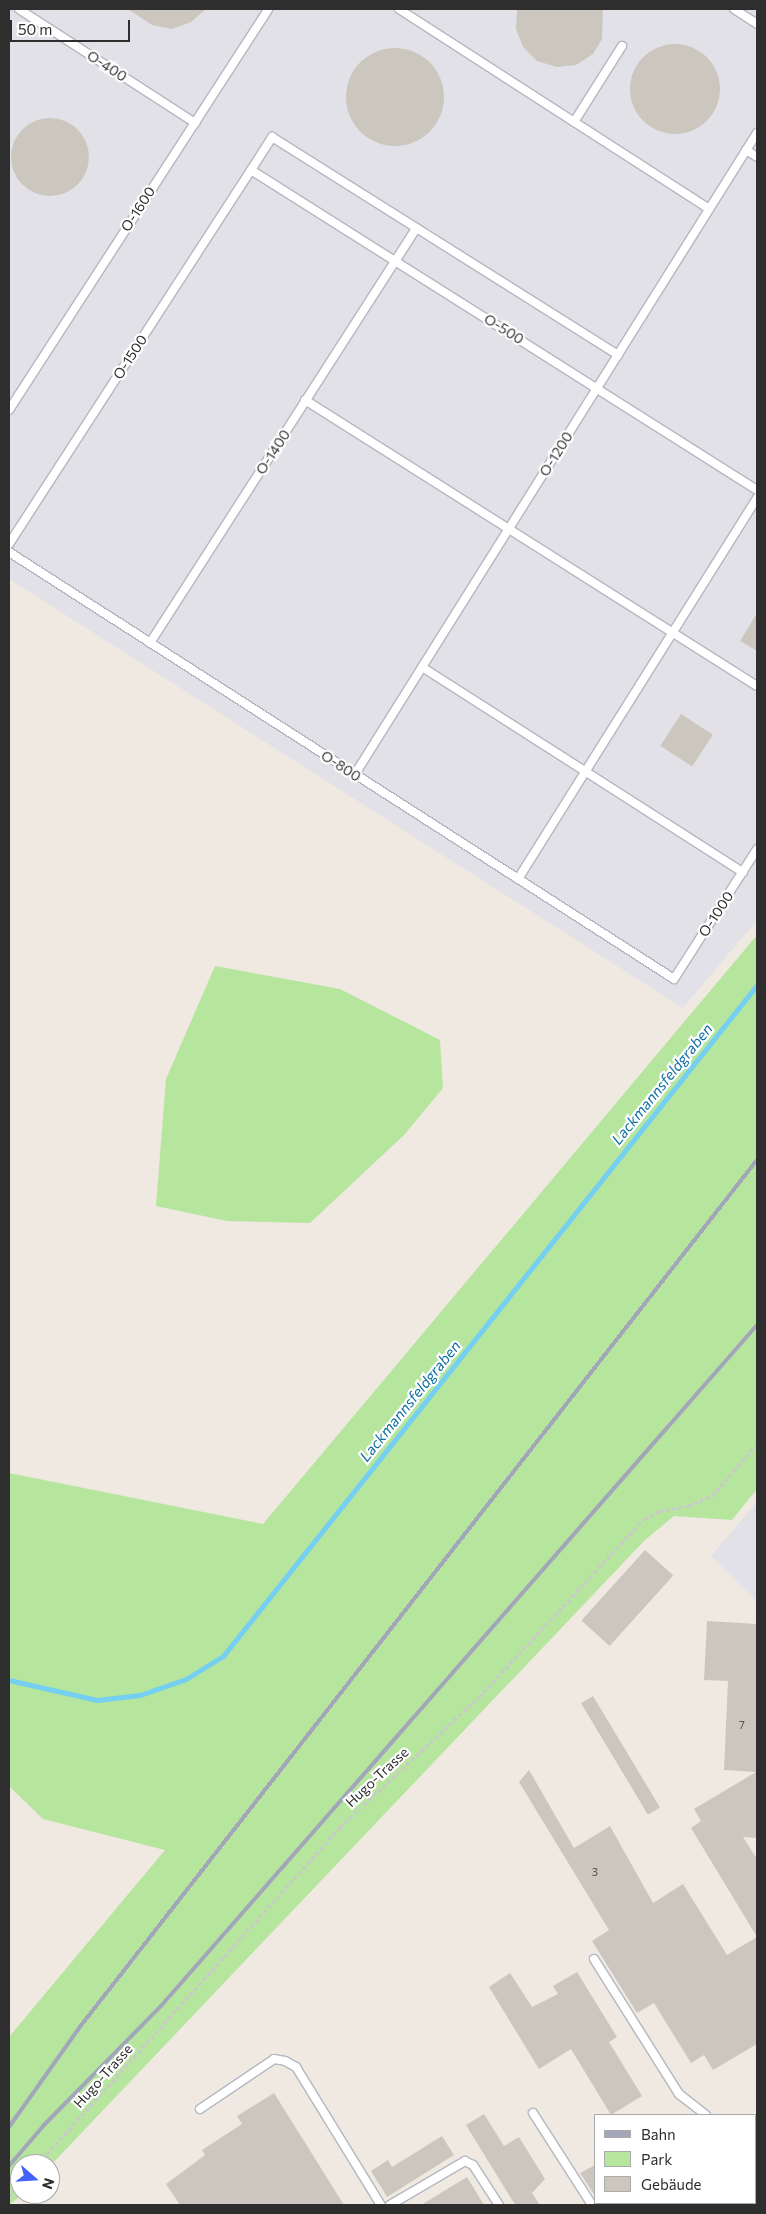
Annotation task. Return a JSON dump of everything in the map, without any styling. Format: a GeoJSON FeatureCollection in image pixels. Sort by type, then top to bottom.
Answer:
{"type":"FeatureCollection","features":[{"type":"Feature","properties":{"kind":"lane","name":"O-400"},"geometry":{"type":"LineString","coordinates":[[19,9],[195,122]]}},
{"type":"Feature","properties":{"kind":"lane","name":"O-1600"},"geometry":{"type":"LineString","coordinates":[[9,410],[268,9]]}},
{"type":"Feature","properties":{"kind":"lane"},"geometry":{"type":"LineString","coordinates":[[399,9],[709,209]]}},
{"type":"Feature","properties":{"kind":"lane"},"geometry":{"type":"LineString","coordinates":[[734,9],[757,24]]}},
{"type":"Feature","properties":{"kind":"lane"},"geometry":{"type":"LineString","coordinates":[[574,122],[622,46]]}},
{"type":"Feature","properties":{"kind":"lane","name":"O-1200"},"geometry":{"type":"LineString","coordinates":[[355,774],[757,133]]}},
{"type":"Feature","properties":{"kind":"lane","name":"O-1500"},"geometry":{"type":"LineString","coordinates":[[9,544],[272,136],[416,228]]}},
{"type":"Feature","properties":{"kind":"lane"},"geometry":{"type":"LineString","coordinates":[[746,150],[757,157]]}},
{"type":"Feature","properties":{"kind":"lane","name":"O-500"},"geometry":{"type":"LineString","coordinates":[[251,170],[757,490]]}},
{"type":"Feature","properties":{"kind":"lane"},"geometry":{"type":"LineString","coordinates":[[416,228],[618,355]]}},
{"type":"Feature","properties":{"kind":"lane","name":"O-1400"},"geometry":{"type":"LineString","coordinates":[[150,643],[416,228]]}},
{"type":"Feature","properties":{"kind":"lane"},"geometry":{"type":"LineString","coordinates":[[305,400],[757,686]]}},
{"type":"Feature","properties":{"kind":"lane"},"geometry":{"type":"LineString","coordinates":[[518,879],[757,498]]}},
{"type":"Feature","properties":{"kind":"lane","name":"O-800"},"geometry":{"type":"LineString","coordinates":[[9,552],[674,979]]}},
{"type":"Feature","properties":{"kind":"lane"},"geometry":{"type":"LineString","coordinates":[[422,667],[742,872]]}},
{"type":"Feature","properties":{"kind":"lane","name":"O-1000"},"geometry":{"type":"LineString","coordinates":[[674,979],[757,849]]}},
{"type":"Feature","properties":{"kind":"lane"},"geometry":{"type":"LineString","coordinates":[[594,1959],[679,2094],[705,2114]]}},
{"type":"Feature","properties":{"kind":"lane"},"geometry":{"type":"LineString","coordinates":[[200,2109],[274,2059],[285,2061],[296,2067],[381,2205]]}},
{"type":"Feature","properties":{"kind":"lane"},"geometry":{"type":"LineString","coordinates":[[534,2113],[592,2205]]}},
{"type":"Feature","properties":{"kind":"lane"},"geometry":{"type":"LineString","coordinates":[[390,2205],[465,2161],[473,2165],[499,2205]]}},
{"type":"Feature","properties":{"kind":"path","name":"Hugo-Trasse"},"geometry":{"type":"LineString","coordinates":[[47,2154],[340,1827],[479,1697],[644,1519],[659,1511],[688,1506],[712,1496],[757,1444]]}},
{"type":"Feature","properties":{"kind":"shaded area"},"geometry":{"type":"Polygon","coordinates":[[[9,9],[757,9],[757,920],[683,1008],[9,579],[9,9]]]}},
{"type":"Feature","properties":{"kind":"shaded area"},"geometry":{"type":"Polygon","coordinates":[[[757,1502],[757,1602],[711,1556],[757,1502]]]}},
{"type":"Feature","properties":{"kind":"green space"},"geometry":{"type":"Polygon","coordinates":[[[757,935],[757,1489],[732,1520],[674,1516],[645,1540],[60,2155],[10,2154],[9,2205],[9,2037],[165,1850],[43,1819],[9,1786],[9,1473],[263,1524],[757,935]]]}},
{"type":"Feature","properties":{"kind":"green space"},"geometry":{"type":"Polygon","coordinates":[[[215,966],[340,989],[440,1040],[443,1088],[404,1135],[310,1223],[227,1221],[156,1206],[166,1079],[215,966]]]}},
{"type":"Feature","properties":{"kind":"building"},"geometry":{"type":"Polygon","coordinates":[[[128,9],[206,9],[191,22],[172,29],[152,25],[128,9]]]}},
{"type":"Feature","properties":{"kind":"building"},"geometry":{"type":"Polygon","coordinates":[[[517,9],[603,9],[602,39],[593,54],[576,65],[557,67],[537,61],[523,47],[516,29],[517,9]]]}},
{"type":"Feature","properties":{"kind":"building"},"geometry":{"type":"Polygon","coordinates":[[[675,44],[684,45],[700,52],[712,64],[719,80],[719,98],[712,114],[700,126],[684,133],[675,134],[666,133],[650,126],[638,114],[631,98],[630,89],[631,80],[638,64],[650,52],[666,45],[675,44]]]}},
{"type":"Feature","properties":{"kind":"building"},"geometry":{"type":"Polygon","coordinates":[[[385,48],[405,48],[414,51],[430,62],[441,78],[444,87],[444,107],[441,116],[430,132],[414,143],[405,146],[385,146],[368,138],[354,124],[346,107],[346,87],[354,70],[368,56],[385,48]]]}},
{"type":"Feature","properties":{"kind":"building"},"geometry":{"type":"Polygon","coordinates":[[[50,118],[65,121],[78,129],[86,142],[89,157],[86,172],[78,185],[65,193],[50,196],[35,193],[22,185],[14,172],[11,157],[14,142],[22,129],[35,121],[50,118]]]}},
{"type":"Feature","properties":{"kind":"building"},"geometry":{"type":"Polygon","coordinates":[[[757,613],[757,651],[740,641],[757,613]]]}},
{"type":"Feature","properties":{"kind":"building"},"geometry":{"type":"Polygon","coordinates":[[[681,714],[713,735],[692,767],[660,746],[681,714]]]}},
{"type":"Feature","properties":{"kind":"building"},"geometry":{"type":"Polygon","coordinates":[[[645,1550],[673,1575],[610,1646],[581,1621],[645,1550]]]}},
{"type":"Feature","properties":{"kind":"building"},"geometry":{"type":"Polygon","coordinates":[[[707,1621],[757,1624],[757,1838],[743,1837],[757,1859],[757,1937],[691,1828],[701,1821],[694,1809],[756,1772],[724,1770],[728,1681],[704,1680],[707,1621]]]}},
{"type":"Feature","properties":{"kind":"building"},"geometry":{"type":"Polygon","coordinates":[[[593,1696],[660,1807],[648,1815],[581,1703],[593,1696]]]}},
{"type":"Feature","properties":{"kind":"building"},"geometry":{"type":"Polygon","coordinates":[[[529,1770],[574,1848],[610,1826],[653,1903],[683,1884],[727,1955],[757,1937],[757,2044],[713,2070],[704,2055],[691,2063],[654,2003],[637,2013],[592,1941],[609,1930],[519,1782],[529,1770]]]}},
{"type":"Feature","properties":{"kind":"building"},"geometry":{"type":"Polygon","coordinates":[[[577,1972],[617,2037],[609,2042],[642,2096],[610,2114],[571,2049],[539,2069],[489,1987],[510,1973],[532,2007],[558,1994],[553,1986],[577,1972]]]}},
{"type":"Feature","properties":{"kind":"building"},"geometry":{"type":"Polygon","coordinates":[[[274,2093],[344,2205],[180,2205],[166,2184],[205,2155],[202,2150],[242,2124],[237,2116],[274,2093]]]}},
{"type":"Feature","properties":{"kind":"building"},"geometry":{"type":"Polygon","coordinates":[[[484,2114],[504,2146],[519,2137],[545,2179],[532,2193],[540,2205],[516,2205],[512,2200],[466,2125],[484,2114]]]}},
{"type":"Feature","properties":{"kind":"building"},"geometry":{"type":"Polygon","coordinates":[[[442,2136],[454,2155],[387,2197],[371,2171],[388,2160],[392,2167],[442,2136]]]}},
{"type":"Feature","properties":{"kind":"building"},"geometry":{"type":"Polygon","coordinates":[[[594,2166],[594,2194],[580,2173],[594,2166]]]}},
{"type":"Feature","properties":{"kind":"building"},"geometry":{"type":"Polygon","coordinates":[[[467,2177],[484,2205],[421,2205],[467,2177]]]}},
{"type":"Feature","properties":{"kind":"waterway","name":"Lackmannsfeldgraben"},"geometry":{"type":"LineString","coordinates":[[9,1680],[97,1700],[140,1695],[186,1679],[223,1656],[757,985]]}},
{"type":"Feature","properties":{"kind":"railway"},"geometry":{"type":"LineString","coordinates":[[9,2127],[79,2028],[757,1160]]}},
{"type":"Feature","properties":{"kind":"railway"},"geometry":{"type":"LineString","coordinates":[[9,2166],[44,2125],[161,2006],[757,1325]]}}]}
